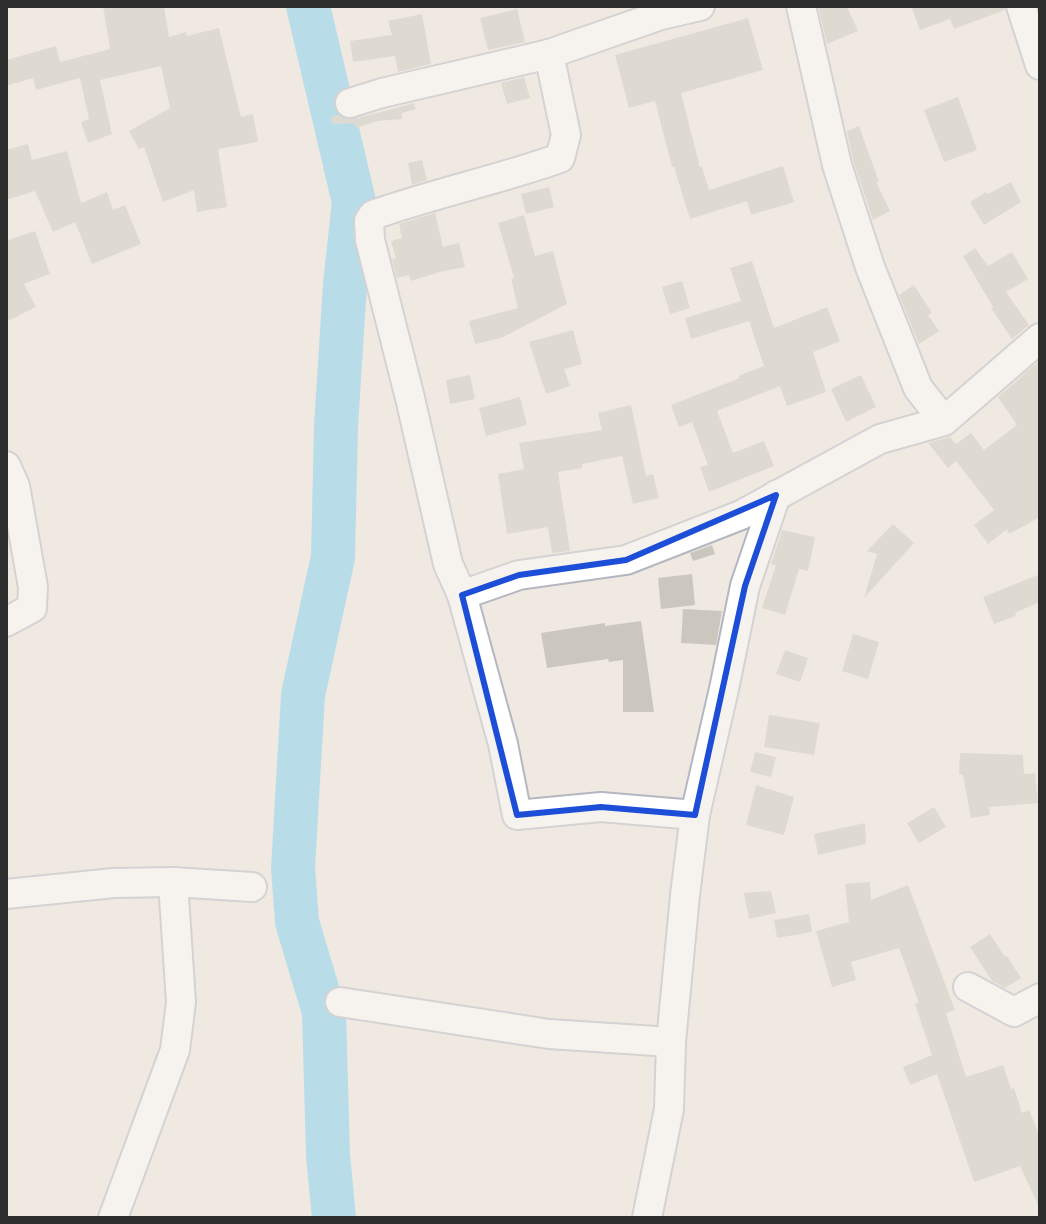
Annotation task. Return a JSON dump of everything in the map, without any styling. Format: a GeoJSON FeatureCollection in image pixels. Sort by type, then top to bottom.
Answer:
{"type":"FeatureCollection","features":[{"type":"Feature","properties":{"kind":"street"},"geometry":{"type":"LineString","coordinates":[[350,103],[549,54],[661,15],[700,6]]}},
{"type":"Feature","properties":{"kind":"street"},"geometry":{"type":"LineString","coordinates":[[801,6],[837,165],[870,267],[918,388],[944,421]]}},
{"type":"Feature","properties":{"kind":"street"},"geometry":{"type":"LineString","coordinates":[[1021,6],[1040,65]]}},
{"type":"Feature","properties":{"kind":"street"},"geometry":{"type":"LineString","coordinates":[[549,54],[566,135],[560,158],[373,215],[369,221],[370,240],[448,564],[462,595],[503,744],[517,815],[601,807],[695,815]]}},
{"type":"Feature","properties":{"kind":"street"},"geometry":{"type":"LineString","coordinates":[[462,595],[519,575],[626,560],[741,515],[880,439],[944,421],[1040,338]]}},
{"type":"Feature","properties":{"kind":"street"},"geometry":{"type":"LineString","coordinates":[[6,466],[15,486],[33,587],[32,608],[6,622]]}},
{"type":"Feature","properties":{"kind":"street"},"geometry":{"type":"LineString","coordinates":[[647,1218],[669,1109],[671,1042],[695,815],[745,586],[776,495]]}},
{"type":"Feature","properties":{"kind":"street"},"geometry":{"type":"LineString","coordinates":[[113,1218],[175,1050],[181,1002],[173,882]]}},
{"type":"Feature","properties":{"kind":"street"},"geometry":{"type":"LineString","coordinates":[[6,894],[114,883],[173,882],[252,887]]}},
{"type":"Feature","properties":{"kind":"street"},"geometry":{"type":"LineString","coordinates":[[968,987],[1014,1012],[1040,998]]}},
{"type":"Feature","properties":{"kind":"street"},"geometry":{"type":"LineString","coordinates":[[340,1002],[549,1034],[671,1042]]}},
{"type":"Feature","properties":{"kind":"highlighted area"},"geometry":{"type":"Polygon","coordinates":[[[776,495],[745,586],[695,815],[601,807],[517,815],[462,595],[519,575],[626,560],[776,495]]]}},
{"type":"Feature","properties":{"kind":"building"},"geometry":{"type":"Polygon","coordinates":[[[103,6],[164,6],[169,37],[219,28],[241,117],[253,114],[258,142],[218,149],[227,207],[197,212],[194,190],[163,202],[144,147],[139,149],[129,131],[170,108],[161,66],[100,80],[112,134],[88,143],[81,122],[89,119],[80,78],[36,90],[33,78],[6,86],[6,60],[56,46],[60,62],[110,49],[103,6]]]}},
{"type":"Feature","properties":{"kind":"building"},"geometry":{"type":"Polygon","coordinates":[[[818,6],[847,6],[858,31],[827,44],[818,6]]]}},
{"type":"Feature","properties":{"kind":"building"},"geometry":{"type":"Polygon","coordinates":[[[911,6],[1004,6],[1005,10],[954,29],[950,19],[920,30],[911,6]]]}},
{"type":"Feature","properties":{"kind":"building"},"geometry":{"type":"Polygon","coordinates":[[[517,9],[525,42],[488,50],[480,18],[517,9]]]}},
{"type":"Feature","properties":{"kind":"building"},"geometry":{"type":"Polygon","coordinates":[[[422,14],[431,64],[398,72],[395,56],[353,62],[350,41],[392,35],[388,21],[422,14]]]}},
{"type":"Feature","properties":{"kind":"building"},"geometry":{"type":"Polygon","coordinates":[[[748,18],[763,70],[681,93],[709,190],[783,166],[794,202],[751,215],[747,201],[690,219],[672,167],[655,101],[629,108],[615,55],[748,18]]]}},
{"type":"Feature","properties":{"kind":"building"},"geometry":{"type":"Polygon","coordinates":[[[524,77],[530,98],[507,104],[501,83],[524,77]]]}},
{"type":"Feature","properties":{"kind":"building"},"geometry":{"type":"Polygon","coordinates":[[[958,97],[977,150],[944,162],[924,110],[958,97]]]}},
{"type":"Feature","properties":{"kind":"building"},"geometry":{"type":"Polygon","coordinates":[[[414,103],[416,109],[402,113],[402,119],[378,121],[356,128],[354,123],[332,124],[331,117],[338,115],[354,119],[414,103]]]}},
{"type":"Feature","properties":{"kind":"building"},"geometry":{"type":"Polygon","coordinates":[[[859,126],[879,182],[876,182],[890,211],[873,220],[847,131],[859,126]]]}},
{"type":"Feature","properties":{"kind":"building"},"geometry":{"type":"Polygon","coordinates":[[[28,144],[32,160],[67,151],[81,203],[107,192],[113,210],[125,205],[141,244],[92,264],[75,222],[53,232],[35,191],[6,200],[6,150],[28,144]]]}},
{"type":"Feature","properties":{"kind":"building"},"geometry":{"type":"Polygon","coordinates":[[[422,160],[427,180],[412,185],[408,163],[422,160]]]}},
{"type":"Feature","properties":{"kind":"building"},"geometry":{"type":"Polygon","coordinates":[[[1011,182],[1021,202],[984,225],[970,202],[1011,182]]]}},
{"type":"Feature","properties":{"kind":"building"},"geometry":{"type":"Polygon","coordinates":[[[549,187],[554,207],[526,214],[521,194],[549,187]]]}},
{"type":"Feature","properties":{"kind":"building"},"geometry":{"type":"Polygon","coordinates":[[[435,213],[443,247],[459,243],[465,267],[411,281],[409,275],[397,278],[391,241],[402,238],[399,224],[435,213]]]}},
{"type":"Feature","properties":{"kind":"building"},"geometry":{"type":"Polygon","coordinates":[[[524,215],[535,256],[553,251],[567,304],[501,338],[475,344],[469,321],[518,308],[511,279],[514,278],[498,223],[524,215]]]}},
{"type":"Feature","properties":{"kind":"building"},"geometry":{"type":"Polygon","coordinates":[[[35,231],[50,274],[24,284],[36,307],[6,322],[6,241],[35,231]]]}},
{"type":"Feature","properties":{"kind":"building"},"geometry":{"type":"Polygon","coordinates":[[[975,248],[988,266],[1012,252],[1028,279],[1006,292],[1029,325],[1012,339],[963,256],[975,248]]]}},
{"type":"Feature","properties":{"kind":"building"},"geometry":{"type":"Polygon","coordinates":[[[752,261],[774,328],[827,307],[840,341],[813,352],[826,392],[787,406],[780,386],[717,411],[733,453],[764,441],[774,466],[709,492],[700,467],[708,465],[692,422],[679,427],[671,405],[764,366],[749,321],[691,339],[685,318],[741,301],[730,268],[752,261]]]}},
{"type":"Feature","properties":{"kind":"building"},"geometry":{"type":"Polygon","coordinates":[[[682,281],[690,308],[670,314],[662,287],[682,281]]]}},
{"type":"Feature","properties":{"kind":"building"},"geometry":{"type":"Polygon","coordinates":[[[914,285],[932,313],[928,315],[939,331],[919,344],[899,295],[914,285]]]}},
{"type":"Feature","properties":{"kind":"building"},"geometry":{"type":"Polygon","coordinates":[[[573,330],[582,364],[564,369],[570,386],[546,394],[529,342],[573,330]]]}},
{"type":"Feature","properties":{"kind":"building"},"geometry":{"type":"Polygon","coordinates":[[[1040,360],[1040,517],[1009,534],[1007,529],[988,544],[974,525],[994,510],[956,461],[948,468],[928,443],[950,437],[956,444],[971,433],[984,450],[1017,425],[998,397],[1040,360]]]}},
{"type":"Feature","properties":{"kind":"building"},"geometry":{"type":"Polygon","coordinates":[[[470,375],[475,399],[450,404],[446,380],[470,375]]]}},
{"type":"Feature","properties":{"kind":"building"},"geometry":{"type":"Polygon","coordinates":[[[861,375],[876,407],[846,422],[831,389],[861,375]]]}},
{"type":"Feature","properties":{"kind":"building"},"geometry":{"type":"Polygon","coordinates":[[[520,397],[527,425],[486,436],[479,408],[520,397]]]}},
{"type":"Feature","properties":{"kind":"building"},"geometry":{"type":"Polygon","coordinates":[[[631,405],[646,476],[653,474],[659,498],[633,504],[622,456],[582,464],[582,468],[558,472],[570,551],[552,553],[548,527],[507,534],[498,474],[524,469],[519,443],[602,430],[598,413],[631,405]]]}},
{"type":"Feature","properties":{"kind":"building"},"geometry":{"type":"Polygon","coordinates":[[[893,524],[914,543],[864,598],[877,554],[867,551],[893,524]]]}},
{"type":"Feature","properties":{"kind":"building"},"geometry":{"type":"Polygon","coordinates":[[[782,530],[815,537],[808,571],[799,569],[785,615],[762,608],[776,565],[771,564],[782,530]]]}},
{"type":"Feature","properties":{"kind":"building"},"geometry":{"type":"Polygon","coordinates":[[[712,545],[715,554],[693,561],[690,553],[712,545]]]}},
{"type":"Feature","properties":{"kind":"building"},"geometry":{"type":"Polygon","coordinates":[[[692,574],[695,605],[661,609],[658,578],[692,574]]]}},
{"type":"Feature","properties":{"kind":"building"},"geometry":{"type":"Polygon","coordinates":[[[1040,574],[1040,602],[994,624],[983,597],[1040,574]]]}},
{"type":"Feature","properties":{"kind":"building"},"geometry":{"type":"Polygon","coordinates":[[[683,609],[722,611],[716,645],[681,643],[683,609]]]}},
{"type":"Feature","properties":{"kind":"building"},"geometry":{"type":"Polygon","coordinates":[[[641,621],[654,712],[623,712],[623,660],[609,662],[608,659],[547,668],[541,633],[641,621]]]}},
{"type":"Feature","properties":{"kind":"building"},"geometry":{"type":"Polygon","coordinates":[[[853,634],[879,642],[868,679],[842,671],[853,634]]]}},
{"type":"Feature","properties":{"kind":"building"},"geometry":{"type":"Polygon","coordinates":[[[785,650],[808,658],[800,682],[776,674],[785,650]]]}},
{"type":"Feature","properties":{"kind":"building"},"geometry":{"type":"Polygon","coordinates":[[[769,715],[820,723],[814,755],[764,747],[769,715]]]}},
{"type":"Feature","properties":{"kind":"building"},"geometry":{"type":"Polygon","coordinates":[[[755,752],[776,757],[771,777],[750,772],[755,752]]]}},
{"type":"Feature","properties":{"kind":"building"},"geometry":{"type":"Polygon","coordinates":[[[960,753],[1023,755],[1024,774],[1035,773],[1038,803],[989,807],[990,815],[971,818],[963,775],[959,774],[960,753]]]}},
{"type":"Feature","properties":{"kind":"building"},"geometry":{"type":"Polygon","coordinates":[[[756,785],[794,797],[784,835],[746,825],[756,785]]]}},
{"type":"Feature","properties":{"kind":"building"},"geometry":{"type":"Polygon","coordinates":[[[934,807],[946,827],[919,843],[907,823],[934,807]]]}},
{"type":"Feature","properties":{"kind":"building"},"geometry":{"type":"Polygon","coordinates":[[[865,823],[866,844],[818,855],[814,834],[865,823]]]}},
{"type":"Feature","properties":{"kind":"building"},"geometry":{"type":"Polygon","coordinates":[[[870,882],[871,900],[908,885],[955,1010],[946,1013],[966,1077],[1003,1065],[1022,1113],[1029,1110],[1040,1136],[1040,1209],[1020,1166],[974,1182],[937,1074],[910,1085],[903,1067],[932,1055],[915,1004],[919,1003],[899,948],[851,962],[856,980],[832,987],[816,931],[849,922],[845,884],[870,882]]]}},
{"type":"Feature","properties":{"kind":"building"},"geometry":{"type":"Polygon","coordinates":[[[771,891],[776,913],[749,919],[744,893],[771,891]]]}},
{"type":"Feature","properties":{"kind":"building"},"geometry":{"type":"Polygon","coordinates":[[[809,914],[812,932],[777,938],[774,920],[809,914]]]}},
{"type":"Feature","properties":{"kind":"building"},"geometry":{"type":"Polygon","coordinates":[[[990,934],[1021,978],[1005,988],[992,981],[970,947],[990,934]]]}},
{"type":"Feature","properties":{"kind":"waterway"},"geometry":{"type":"LineString","coordinates":[[308,6],[354,202],[345,284],[336,426],[333,557],[303,695],[293,868],[297,922],[324,1012],[328,1155],[334,1218]]}}]}
